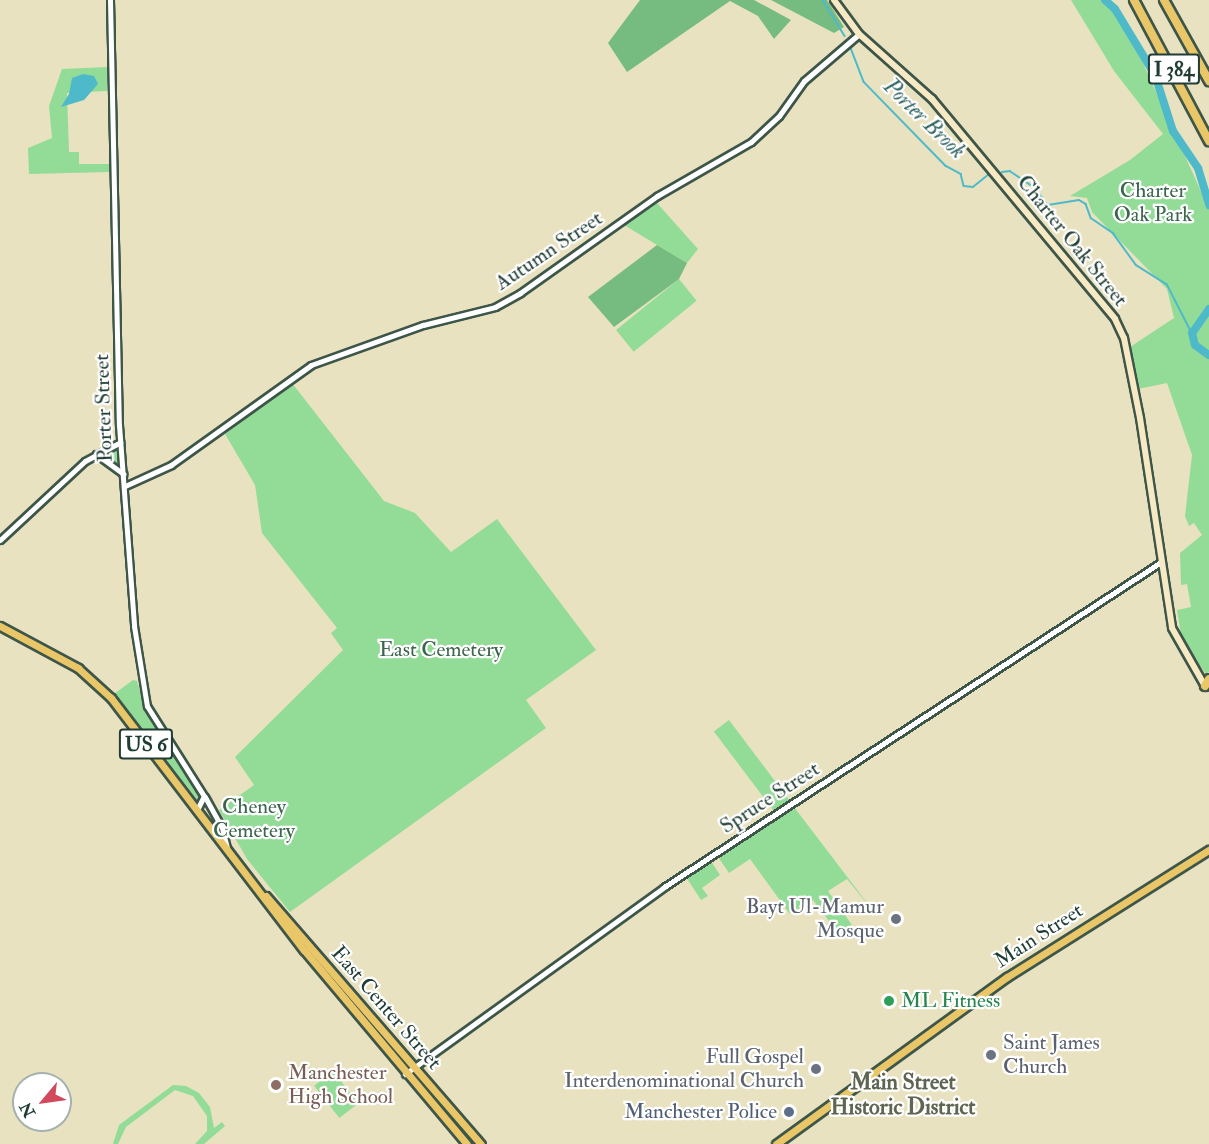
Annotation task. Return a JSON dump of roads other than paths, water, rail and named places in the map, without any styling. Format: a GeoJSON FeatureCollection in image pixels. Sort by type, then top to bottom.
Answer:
{"type":"FeatureCollection","features":[{"type":"Feature","properties":{"kind":"highway","name":"I 384"},"geometry":{"type":"LineString","coordinates":[[1134,0],[1209,141]]}},
{"type":"Feature","properties":{"kind":"highway","name":"I 384"},"geometry":{"type":"LineString","coordinates":[[1164,0],[1209,81]]}},
{"type":"Feature","properties":{"kind":"main road","name":"Charter Oak Street"},"geometry":{"type":"LineString","coordinates":[[834,0],[859,34],[932,99],[1115,320],[1124,338],[1133,384],[1173,631],[1208,686]]}},
{"type":"Feature","properties":{"kind":"main road","name":"East Center Street"},"geometry":{"type":"LineString","coordinates":[[0,626],[45,648],[98,684],[405,1074],[467,1144]]}},
{"type":"Feature","properties":{"kind":"main road","name":"Main Street"},"geometry":{"type":"LineString","coordinates":[[776,1144],[1007,976],[1209,850]]}},
{"type":"Feature","properties":{"kind":"main road","name":"East Center Street"},"geometry":{"type":"LineString","coordinates":[[264,895],[481,1144]]}},
{"type":"Feature","properties":{"kind":"street","name":"Porter Street"},"geometry":{"type":"LineString","coordinates":[[110,0],[120,442],[134,626],[144,697],[222,828],[228,850]]}},
{"type":"Feature","properties":{"kind":"street","name":"Autumn Street"},"geometry":{"type":"LineString","coordinates":[[125,486],[171,465],[311,365],[423,326],[495,307],[520,293],[659,195],[751,142],[779,116],[804,81],[859,34]]}},
{"type":"Feature","properties":{"kind":"street"},"geometry":{"type":"LineString","coordinates":[[0,540],[96,454],[120,442]]}},
{"type":"Feature","properties":{"kind":"street"},"geometry":{"type":"LineString","coordinates":[[96,454],[124,474]]}},
{"type":"Feature","properties":{"kind":"street","name":"Spruce Street"},"geometry":{"type":"LineString","coordinates":[[405,1074],[664,887],[1161,562]]}},
{"type":"Feature","properties":{"kind":"street"},"geometry":{"type":"LineString","coordinates":[[197,810],[204,796]]}},
{"type":"Feature","properties":{"kind":"water"},"geometry":{"type":"Polygon","coordinates":[[[83,74],[94,76],[98,84],[84,100],[61,107],[69,94],[72,78],[83,74]]]}},
{"type":"Feature","properties":{"kind":"waterway","name":"Porter Brook"},"geometry":{"type":"LineString","coordinates":[[823,0],[845,36]]}},
{"type":"Feature","properties":{"kind":"waterway"},"geometry":{"type":"LineString","coordinates":[[1105,0],[1115,9],[1155,75],[1173,131],[1198,168],[1209,205]]}},
{"type":"Feature","properties":{"kind":"waterway","name":"Porter Brook"},"geometry":{"type":"LineString","coordinates":[[851,48],[864,82],[946,166],[961,174],[964,186],[973,187],[988,175]]}},
{"type":"Feature","properties":{"kind":"waterway","name":"Porter Brook"},"geometry":{"type":"LineString","coordinates":[[1002,172],[1010,171],[1035,188],[1048,205],[1079,200],[1086,204],[1091,218],[1113,233],[1136,265],[1167,284],[1192,333]]}},
{"type":"Feature","properties":{"kind":"waterway","name":"Porter Brook"},"geometry":{"type":"LineString","coordinates":[[1209,309],[1192,333],[1195,345],[1209,355]]}},
{"type":"Feature","properties":{"kind":"place","name":"Bayt Ul-Mamur Mosque"},"geometry":{"type":"Point","coordinates":[896,919]}},
{"type":"Feature","properties":{"kind":"place","name":"ML Fitness"},"geometry":{"type":"Point","coordinates":[889,1001]}},
{"type":"Feature","properties":{"kind":"place","name":"Saint James Church"},"geometry":{"type":"Point","coordinates":[991,1055]}},
{"type":"Feature","properties":{"kind":"place","name":"Full Gospel Interdenominational Church"},"geometry":{"type":"Point","coordinates":[816,1069]}},
{"type":"Feature","properties":{"kind":"place","name":"Manchester High School"},"geometry":{"type":"Point","coordinates":[276,1085]}},
{"type":"Feature","properties":{"kind":"place","name":"Manchester Police"},"geometry":{"type":"Point","coordinates":[789,1112]}},
{"type":"Feature","properties":{"kind":"district","name":"Main Street Historic District"},"geometry":{"type":"Point","coordinates":[903,1094]}},
{"type":"Feature","properties":{"kind":"park label","name":"Charter Oak Park"},"geometry":{"type":"Point","coordinates":[1153,203]}},
{"type":"Feature","properties":{"kind":"park label","name":"East Cemetery"},"geometry":{"type":"Point","coordinates":[441,650]}},
{"type":"Feature","properties":{"kind":"park label","name":"Cheney Cemetery"},"geometry":{"type":"Point","coordinates":[254,819]}}]}
